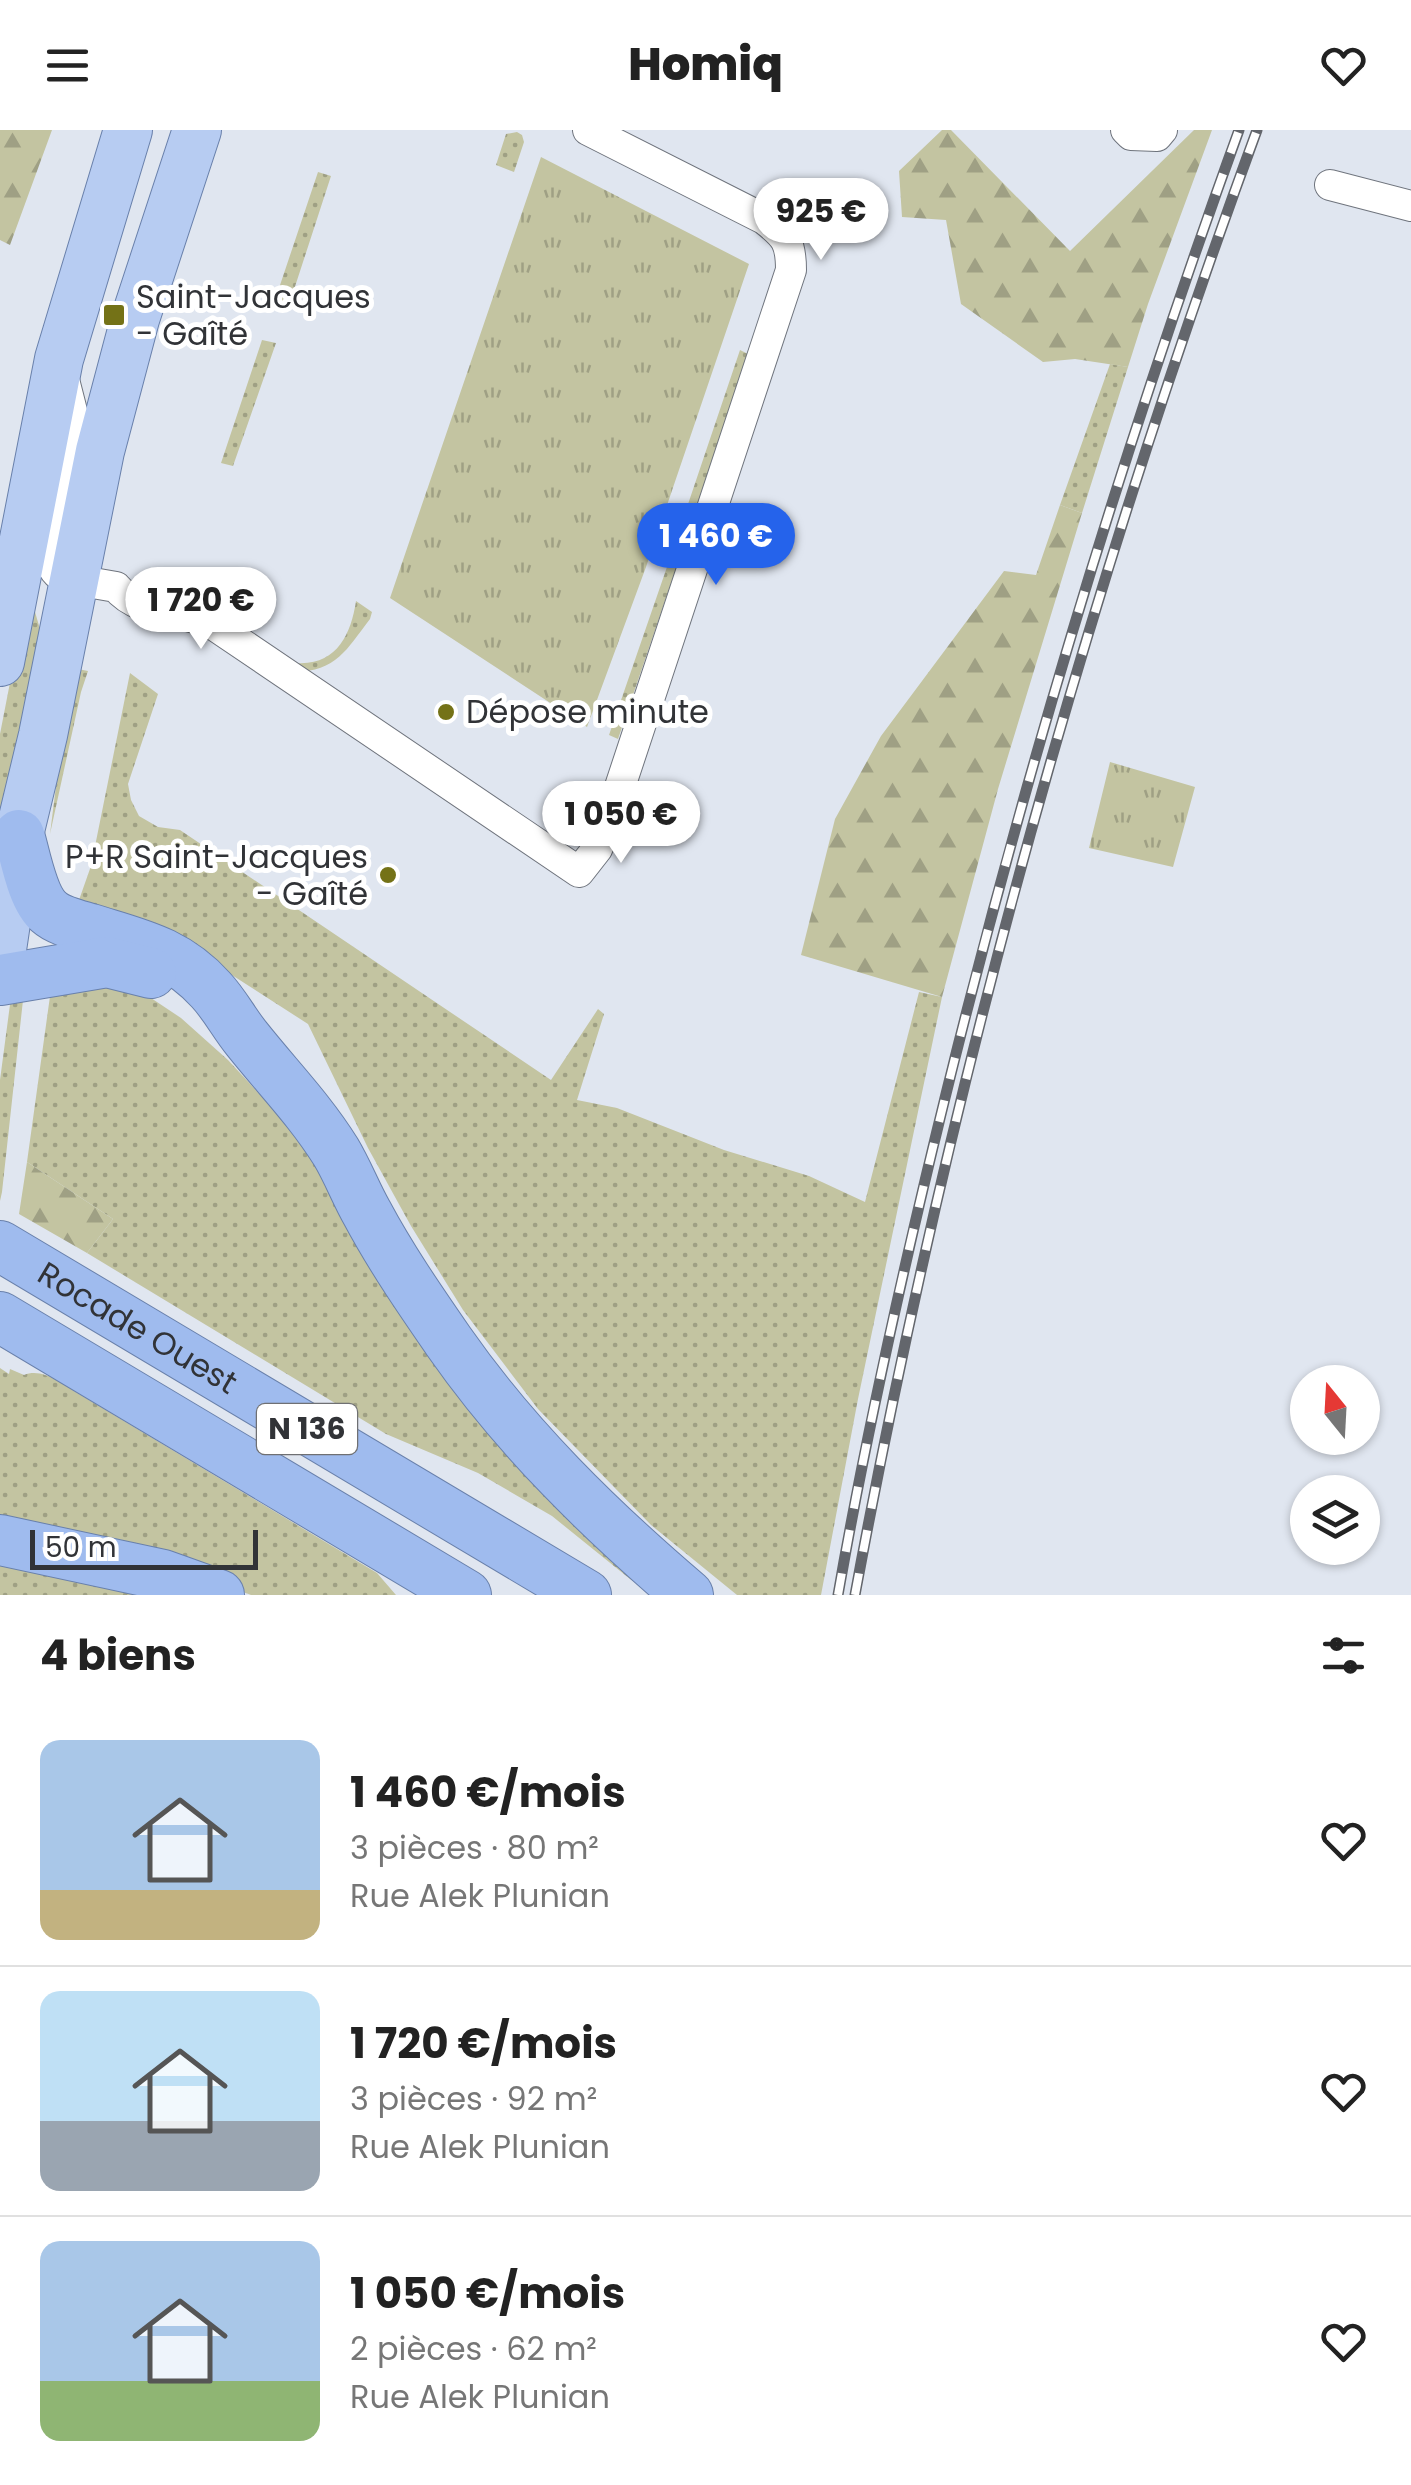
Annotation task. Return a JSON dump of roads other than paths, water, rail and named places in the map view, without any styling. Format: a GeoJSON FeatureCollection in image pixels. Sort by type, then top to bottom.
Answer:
{"type":"FeatureCollection","features":[{"type":"Feature","properties":{"kind":"highway"},"geometry":{"type":"LineString","coordinates":[[19,834],[39,896],[49,912],[173,957],[215,994],[246,1038],[315,1120],[388,1250],[484,1390],[562,1480],[688,1595]]}},
{"type":"Feature","properties":{"kind":"highway"},"geometry":{"type":"LineString","coordinates":[[0,980],[107,962],[134,968],[167,979],[246,1038]]}},
{"type":"Feature","properties":{"kind":"highway","name":"Rocade Ouest"},"geometry":{"type":"LineString","coordinates":[[14,1255],[586,1595]]}},
{"type":"Feature","properties":{"kind":"highway","name":"Rocade Ouest"},"geometry":{"type":"LineString","coordinates":[[9,1323],[466,1595]]}},
{"type":"Feature","properties":{"kind":"highway"},"geometry":{"type":"LineString","coordinates":[[0,1540],[163,1575],[219,1595]]}},
{"type":"Feature","properties":{"kind":"main road"},"geometry":{"type":"LineString","coordinates":[[0,662],[59,359],[128,130]]}},
{"type":"Feature","properties":{"kind":"main road"},"geometry":{"type":"LineString","coordinates":[[100,451],[121,260],[160,130]]}},
{"type":"Feature","properties":{"kind":"main road"},"geometry":{"type":"LineString","coordinates":[[0,964],[19,834],[100,451],[145,288],[197,130]]}},
{"type":"Feature","properties":{"kind":"street"},"geometry":{"type":"LineString","coordinates":[[59,359],[74,419],[50,554],[51,566],[57,574],[116,587],[134,603],[211,623],[579,872],[607,826],[791,270],[790,246],[785,236],[764,219],[588,130]]}},
{"type":"Feature","properties":{"kind":"street"},"geometry":{"type":"LineString","coordinates":[[1126,130],[1131,135],[1144,136],[1156,136],[1162,130]]}},
{"type":"Feature","properties":{"kind":"street"},"geometry":{"type":"LineString","coordinates":[[1330,185],[1411,206]]}},
{"type":"Feature","properties":{"kind":"railway"},"geometry":{"type":"LineString","coordinates":[[838,1595],[915,1224],[1008,856],[1116,491],[1239,130]]}},
{"type":"Feature","properties":{"kind":"railway"},"geometry":{"type":"LineString","coordinates":[[855,1595],[932,1223],[1025,854],[1133,490],[1257,130]]}},
{"type":"Feature","properties":{"kind":"place","name":"Saint-Jacques - Gaîté"},"geometry":{"type":"Point","coordinates":[114,315]}},
{"type":"Feature","properties":{"kind":"place","name":"Dépose minute"},"geometry":{"type":"Point","coordinates":[446,712]}},
{"type":"Feature","properties":{"kind":"place","name":"P+R Saint-Jacques - Gaîté"},"geometry":{"type":"Point","coordinates":[388,875]}}]}
